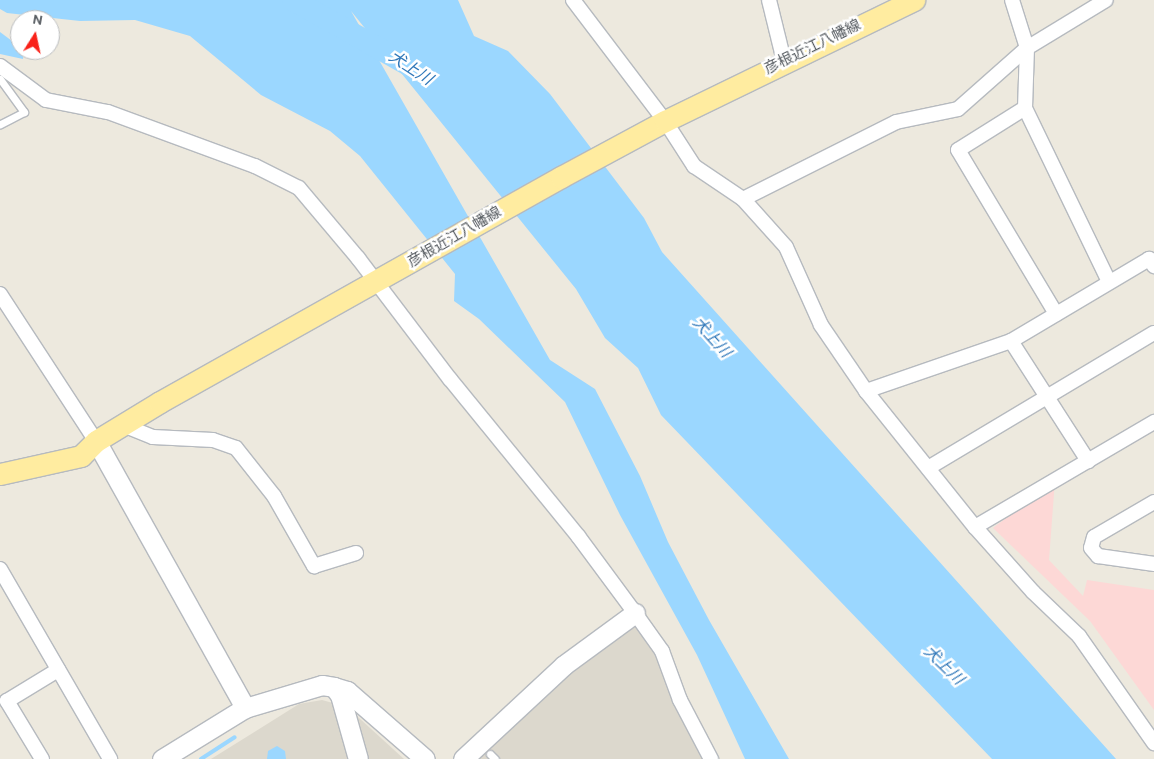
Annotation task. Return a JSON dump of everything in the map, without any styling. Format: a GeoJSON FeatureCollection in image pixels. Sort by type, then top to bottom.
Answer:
{"type":"FeatureCollection","features":[{"type":"Feature","properties":{"kind":"main road","name":"彦根近江八幡線"},"geometry":{"type":"LineString","coordinates":[[0,474],[81,456],[96,441],[123,424],[658,125],[784,61],[914,0]]}},
{"type":"Feature","properties":{"kind":"street"},"geometry":{"type":"LineString","coordinates":[[574,0],[658,125],[694,166],[742,199],[786,247],[821,326],[866,391],[975,527],[1033,592],[1079,636],[1154,743]]}},
{"type":"Feature","properties":{"kind":"street"},"geometry":{"type":"LineString","coordinates":[[769,0],[784,61]]}},
{"type":"Feature","properties":{"kind":"street"},"geometry":{"type":"LineString","coordinates":[[1012,0],[1027,48],[1025,108],[1109,282]]}},
{"type":"Feature","properties":{"kind":"street"},"geometry":{"type":"LineString","coordinates":[[742,199],[896,122],[958,109],[1027,48],[1106,0]]}},
{"type":"Feature","properties":{"kind":"street"},"geometry":{"type":"LineString","coordinates":[[0,66],[46,100],[108,112],[255,166],[299,188],[380,281],[578,536],[635,613],[662,651],[680,700],[712,759]]}},
{"type":"Feature","properties":{"kind":"street"},"geometry":{"type":"LineString","coordinates":[[1025,108],[958,150],[1056,314]]}},
{"type":"Feature","properties":{"kind":"street"},"geometry":{"type":"LineString","coordinates":[[866,391],[1011,342],[1149,259],[1154,266]]}},
{"type":"Feature","properties":{"kind":"street"},"geometry":{"type":"LineString","coordinates":[[0,294],[96,441],[246,708]]}},
{"type":"Feature","properties":{"kind":"street"},"geometry":{"type":"LineString","coordinates":[[928,468],[1154,333]]}},
{"type":"Feature","properties":{"kind":"street"},"geometry":{"type":"LineString","coordinates":[[1011,342],[1088,461]]}},
{"type":"Feature","properties":{"kind":"street"},"geometry":{"type":"LineString","coordinates":[[975,527],[1154,422]]}},
{"type":"Feature","properties":{"kind":"street"},"geometry":{"type":"LineString","coordinates":[[123,424],[153,437],[212,440],[236,448],[274,496],[314,566],[356,553]]}},
{"type":"Feature","properties":{"kind":"street"},"geometry":{"type":"LineString","coordinates":[[1154,502],[1094,538],[1091,548],[1098,556],[1154,564]]}},
{"type":"Feature","properties":{"kind":"street"},"geometry":{"type":"LineString","coordinates":[[0,569],[110,759]]}},
{"type":"Feature","properties":{"kind":"street"},"geometry":{"type":"LineString","coordinates":[[463,759],[564,665],[635,613]]}},
{"type":"Feature","properties":{"kind":"street"},"geometry":{"type":"LineString","coordinates":[[42,759],[8,702],[58,670]]}},
{"type":"Feature","properties":{"kind":"street"},"geometry":{"type":"LineString","coordinates":[[162,759],[246,708],[303,689],[322,685],[347,691],[424,759]]}},
{"type":"Feature","properties":{"kind":"street"},"geometry":{"type":"LineString","coordinates":[[334,687],[340,695],[358,759]]}},
{"type":"Feature","properties":{"kind":"lane"},"geometry":{"type":"LineString","coordinates":[[0,79],[24,112],[0,124]]}},
{"type":"Feature","properties":{"kind":"shaded area"},"geometry":{"type":"Polygon","coordinates":[[[1055,480],[1049,560],[1083,596],[1087,580],[1154,590],[1154,710],[1090,621],[993,528],[1055,480]]]}},
{"type":"Feature","properties":{"kind":"shaded area"},"geometry":{"type":"Polygon","coordinates":[[[630,626],[641,629],[654,650],[702,759],[473,759],[584,658],[630,626]]]}},
{"type":"Feature","properties":{"kind":"shaded area"},"geometry":{"type":"Polygon","coordinates":[[[322,700],[347,707],[404,759],[211,759],[299,704],[322,700]]]}},
{"type":"Feature","properties":{"kind":"water"},"geometry":{"type":"Polygon","coordinates":[[[0,0],[458,0],[474,36],[508,51],[550,94],[644,218],[662,252],[1116,759],[992,759],[661,415],[638,368],[605,338],[576,289],[351,11],[550,360],[595,389],[640,476],[668,542],[709,620],[789,759],[745,759],[697,655],[620,515],[565,402],[479,319],[454,301],[455,274],[360,156],[330,131],[261,95],[190,36],[135,20],[80,21],[60,19],[60,10],[10,10],[10,13],[0,9],[0,0]]]}},
{"type":"Feature","properties":{"kind":"water"},"geometry":{"type":"Polygon","coordinates":[[[0,32],[10,40],[10,56],[0,54],[0,32]]]}},
{"type":"Feature","properties":{"kind":"water"},"geometry":{"type":"Polygon","coordinates":[[[277,746],[285,751],[286,759],[267,759],[268,751],[277,746]]]}},
{"type":"Feature","properties":{"kind":"waterway","name":"犬上川"},"geometry":{"type":"LineString","coordinates":[[293,0],[410,66]]}},
{"type":"Feature","properties":{"kind":"waterway"},"geometry":{"type":"LineString","coordinates":[[201,759],[235,737]]}}]}
